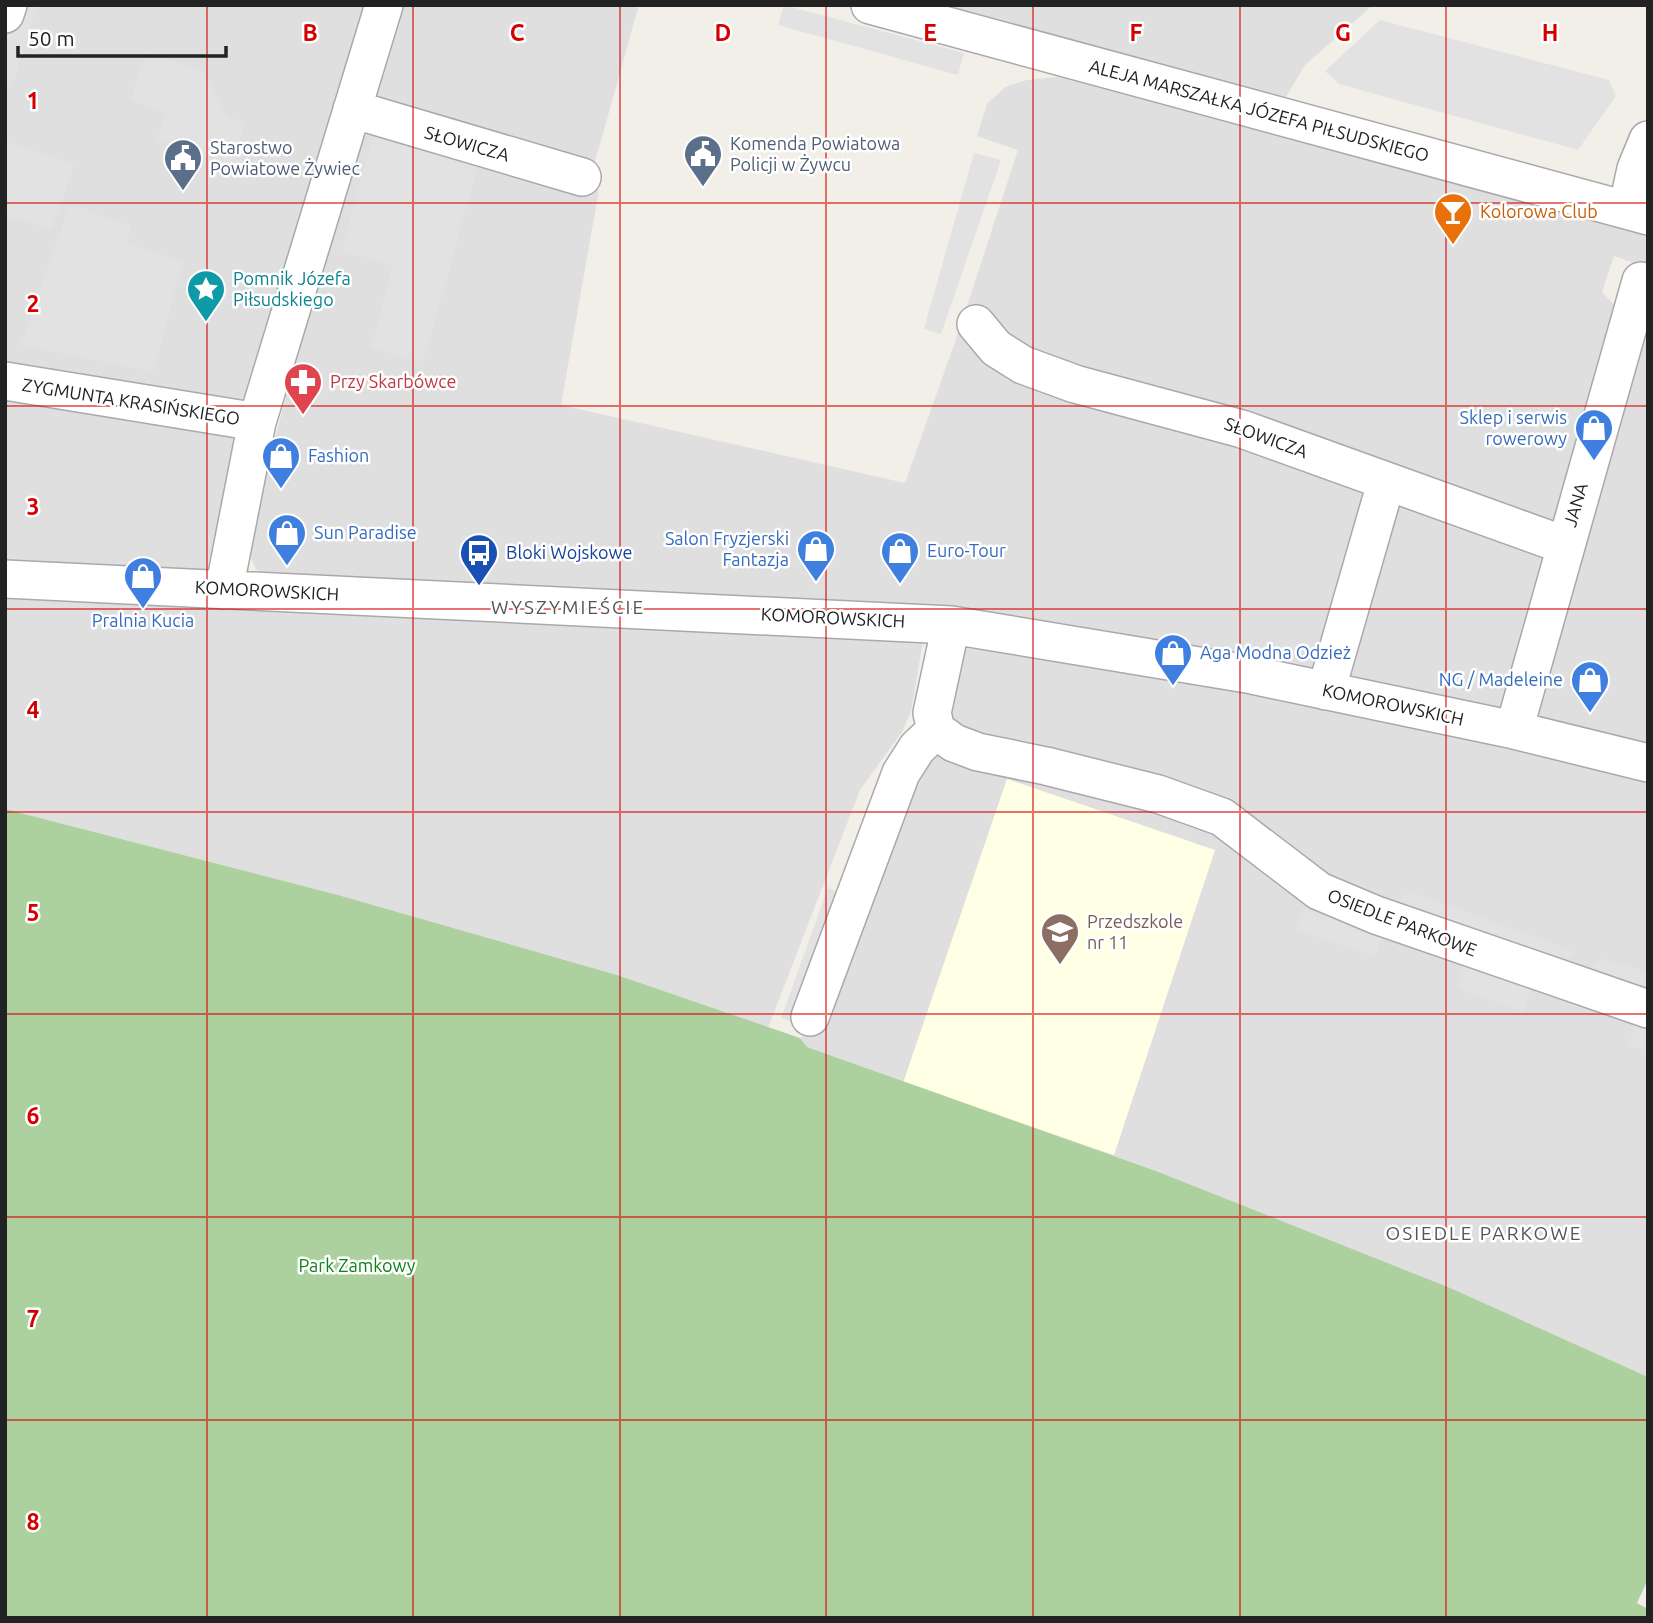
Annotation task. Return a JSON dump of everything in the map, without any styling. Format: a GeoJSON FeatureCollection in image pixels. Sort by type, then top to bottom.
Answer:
{"type":"FeatureCollection","features":[{"type":"Feature","properties":{"kind":"street"},"geometry":{"type":"LineString","coordinates":[[5,14],[8,5]]}},
{"type":"Feature","properties":{"kind":"street"},"geometry":{"type":"LineString","coordinates":[[225,590],[257,422],[384,5]]}},
{"type":"Feature","properties":{"kind":"street","name":"ALEJA MARSZAŁKA JÓZEFA PIŁSUDSKIEGO"},"geometry":{"type":"LineString","coordinates":[[870,5],[1637,213]]}},
{"type":"Feature","properties":{"kind":"street","name":"SŁOWICZA"},"geometry":{"type":"LineString","coordinates":[[352,109],[582,177]]}},
{"type":"Feature","properties":{"kind":"street"},"geometry":{"type":"LineString","coordinates":[[1637,213],[1636,169],[1648,140]]}},
{"type":"Feature","properties":{"kind":"street","name":"JANA"},"geometry":{"type":"LineString","coordinates":[[1514,730],[1564,545],[1641,281]]}},
{"type":"Feature","properties":{"kind":"street","name":"SŁOWICZA"},"geometry":{"type":"LineString","coordinates":[[976,324],[996,348],[1023,365],[1075,384],[1242,429],[1564,545]]}},
{"type":"Feature","properties":{"kind":"street","name":"ZYGMUNTA KRASIŃSKIEGO"},"geometry":{"type":"LineString","coordinates":[[5,381],[257,422]]}},
{"type":"Feature","properties":{"kind":"street"},"geometry":{"type":"LineString","coordinates":[[1326,691],[1386,482]]}},
{"type":"Feature","properties":{"kind":"street","name":"KOMOROWSKICH"},"geometry":{"type":"LineString","coordinates":[[5,579],[951,625],[1247,674],[1514,730],[1648,763]]}},
{"type":"Feature","properties":{"kind":"street"},"geometry":{"type":"LineString","coordinates":[[810,1017],[901,773],[912,754],[936,730],[932,713],[951,625]]}},
{"type":"Feature","properties":{"kind":"street","name":"OSIEDLE PARKOWE"},"geometry":{"type":"LineString","coordinates":[[936,730],[954,743],[978,752],[1158,794],[1222,817],[1319,891],[1376,915],[1648,1009]]}},
{"type":"Feature","properties":{"kind":"shaded area"},"geometry":{"type":"Polygon","coordinates":[[[13,5],[370,5],[245,406],[5,370],[5,27],[13,5]]]}},
{"type":"Feature","properties":{"kind":"shaded area"},"geometry":{"type":"Polygon","coordinates":[[[16,5],[38,5],[11,88],[5,86],[5,37],[16,5]]]}},
{"type":"Feature","properties":{"kind":"shaded area"},"geometry":{"type":"Polygon","coordinates":[[[394,5],[639,5],[593,169],[373,97],[394,5]]]}},
{"type":"Feature","properties":{"kind":"shaded area"},"geometry":{"type":"Polygon","coordinates":[[[784,5],[964,53],[958,75],[778,25],[784,5]]]}},
{"type":"Feature","properties":{"kind":"shaded area"},"geometry":{"type":"Polygon","coordinates":[[[940,5],[1373,5],[1305,65],[1284,100],[940,5]]]}},
{"type":"Feature","properties":{"kind":"shaded area"},"geometry":{"type":"Polygon","coordinates":[[[1380,20],[1609,80],[1616,96],[1578,150],[1339,84],[1325,71],[1380,20]]]}},
{"type":"Feature","properties":{"kind":"shaded area"},"geometry":{"type":"Polygon","coordinates":[[[146,52],[204,71],[227,116],[245,122],[231,164],[157,140],[166,112],[131,100],[146,52]]]}},
{"type":"Feature","properties":{"kind":"shaded area"},"geometry":{"type":"Polygon","coordinates":[[[1055,77],[1082,80],[1648,234],[1648,268],[1614,256],[1602,292],[1624,315],[1564,516],[1548,526],[1017,354],[995,322],[967,306],[1018,150],[977,136],[987,104],[1005,87],[1027,80],[1055,77]]]}},
{"type":"Feature","properties":{"kind":"shaded area"},"geometry":{"type":"Polygon","coordinates":[[[379,129],[599,190],[561,405],[905,483],[962,322],[1405,498],[1551,552],[1505,708],[1494,712],[1331,673],[274,580],[256,569],[250,555],[250,531],[355,140],[379,129]]]}},
{"type":"Feature","properties":{"kind":"shaded area"},"geometry":{"type":"Polygon","coordinates":[[[373,137],[478,166],[423,362],[371,348],[393,265],[341,251],[373,137]]]}},
{"type":"Feature","properties":{"kind":"shaded area"},"geometry":{"type":"Polygon","coordinates":[[[5,141],[74,165],[51,230],[5,215],[5,141]]]}},
{"type":"Feature","properties":{"kind":"shaded area"},"geometry":{"type":"Polygon","coordinates":[[[974,153],[1001,160],[941,334],[924,329],[974,153]]]}},
{"type":"Feature","properties":{"kind":"shaded area"},"geometry":{"type":"Polygon","coordinates":[[[70,204],[131,226],[126,243],[183,262],[153,371],[21,345],[70,204]]]}},
{"type":"Feature","properties":{"kind":"shaded area"},"geometry":{"type":"Polygon","coordinates":[[[1648,275],[1648,745],[1543,718],[1535,710],[1648,275]]]}},
{"type":"Feature","properties":{"kind":"shaded area"},"geometry":{"type":"Polygon","coordinates":[[[5,390],[225,430],[233,439],[235,453],[206,572],[5,570],[5,390]]]}},
{"type":"Feature","properties":{"kind":"shaded area"},"geometry":{"type":"Polygon","coordinates":[[[5,587],[924,636],[911,711],[902,732],[860,790],[768,1028],[617,975],[338,895],[5,809],[5,587]]]}},
{"type":"Feature","properties":{"kind":"shaded area"},"geometry":{"type":"Polygon","coordinates":[[[1036,647],[1648,776],[1648,1377],[1448,1287],[1156,1171],[807,1047],[800,1038],[813,1031],[907,773],[948,719],[964,648],[1008,654],[1036,647]]]}},
{"type":"Feature","properties":{"kind":"shaded area","name":"Przedszkole nr 11"},"geometry":{"type":"Polygon","coordinates":[[[1007,779],[1215,850],[1114,1155],[903,1083],[1007,779]]]}},
{"type":"Feature","properties":{"kind":"shaded area"},"geometry":{"type":"Polygon","coordinates":[[[828,888],[849,896],[802,1025],[781,1018],[828,888]]]}},
{"type":"Feature","properties":{"kind":"shaded area"},"geometry":{"type":"Polygon","coordinates":[[[1409,891],[1575,952],[1554,968],[1389,909],[1409,891]]]}},
{"type":"Feature","properties":{"kind":"shaded area"},"geometry":{"type":"Polygon","coordinates":[[[1305,908],[1382,936],[1375,956],[1297,930],[1305,908]]]}},
{"type":"Feature","properties":{"kind":"shaded area"},"geometry":{"type":"Polygon","coordinates":[[[1602,958],[1648,973],[1648,997],[1582,975],[1602,958]]]}},
{"type":"Feature","properties":{"kind":"shaded area"},"geometry":{"type":"Polygon","coordinates":[[[1465,965],[1531,988],[1523,1012],[1457,988],[1465,965]]]}},
{"type":"Feature","properties":{"kind":"shaded area"},"geometry":{"type":"Polygon","coordinates":[[[1636,1024],[1648,1028],[1648,1051],[1629,1045],[1636,1024]]]}},
{"type":"Feature","properties":{"kind":"green space","name":"Park Zamkowy"},"geometry":{"type":"Polygon","coordinates":[[[5,809],[338,895],[617,975],[800,1038],[807,1047],[1156,1171],[1448,1287],[1648,1377],[1648,1579],[1637,1603],[1648,1609],[1648,1618],[5,1618],[5,809]]]}},
{"type":"Feature","properties":{"kind":"place","name":"Komenda Powiatowa Policji w Żywcu"},"geometry":{"type":"Point","coordinates":[703,188]}},
{"type":"Feature","properties":{"kind":"place","name":"Starostwo Powiatowe Żywiec"},"geometry":{"type":"Point","coordinates":[183,192]}},
{"type":"Feature","properties":{"kind":"place","name":"Kolorowa Club"},"geometry":{"type":"Point","coordinates":[1453,246]}},
{"type":"Feature","properties":{"kind":"place","name":"Pomnik Józefa Piłsudskiego"},"geometry":{"type":"Point","coordinates":[206,323]}},
{"type":"Feature","properties":{"kind":"place","name":"Przy Skarbówce"},"geometry":{"type":"Point","coordinates":[303,416]}},
{"type":"Feature","properties":{"kind":"place","name":"Sklep i serwis rowerowy"},"geometry":{"type":"Point","coordinates":[1594,462]}},
{"type":"Feature","properties":{"kind":"place","name":"Fashion"},"geometry":{"type":"Point","coordinates":[281,490]}},
{"type":"Feature","properties":{"kind":"place","name":"Sun Paradise"},"geometry":{"type":"Point","coordinates":[287,567]}},
{"type":"Feature","properties":{"kind":"place","name":"Salon Fryzjerski Fantazja"},"geometry":{"type":"Point","coordinates":[816,583]}},
{"type":"Feature","properties":{"kind":"place","name":"Euro-Tour"},"geometry":{"type":"Point","coordinates":[900,585]}},
{"type":"Feature","properties":{"kind":"place","name":"Bloki Wojskowe"},"geometry":{"type":"Point","coordinates":[479,587]}},
{"type":"Feature","properties":{"kind":"place","name":"Pralnia Kucia"},"geometry":{"type":"Point","coordinates":[143,610]}},
{"type":"Feature","properties":{"kind":"place","name":"Aga Modna Odzież"},"geometry":{"type":"Point","coordinates":[1173,687]}},
{"type":"Feature","properties":{"kind":"place","name":"NG / Madeleine"},"geometry":{"type":"Point","coordinates":[1590,714]}},
{"type":"Feature","properties":{"kind":"place","name":"Przedszkole nr 11"},"geometry":{"type":"Point","coordinates":[1060,966]}},
{"type":"Feature","properties":{"kind":"district","name":"WYSZYMIEŚCIE"},"geometry":{"type":"Point","coordinates":[568,607]}},
{"type":"Feature","properties":{"kind":"district","name":"OSIEDLE PARKOWE"},"geometry":{"type":"Point","coordinates":[1484,1233]}}]}
